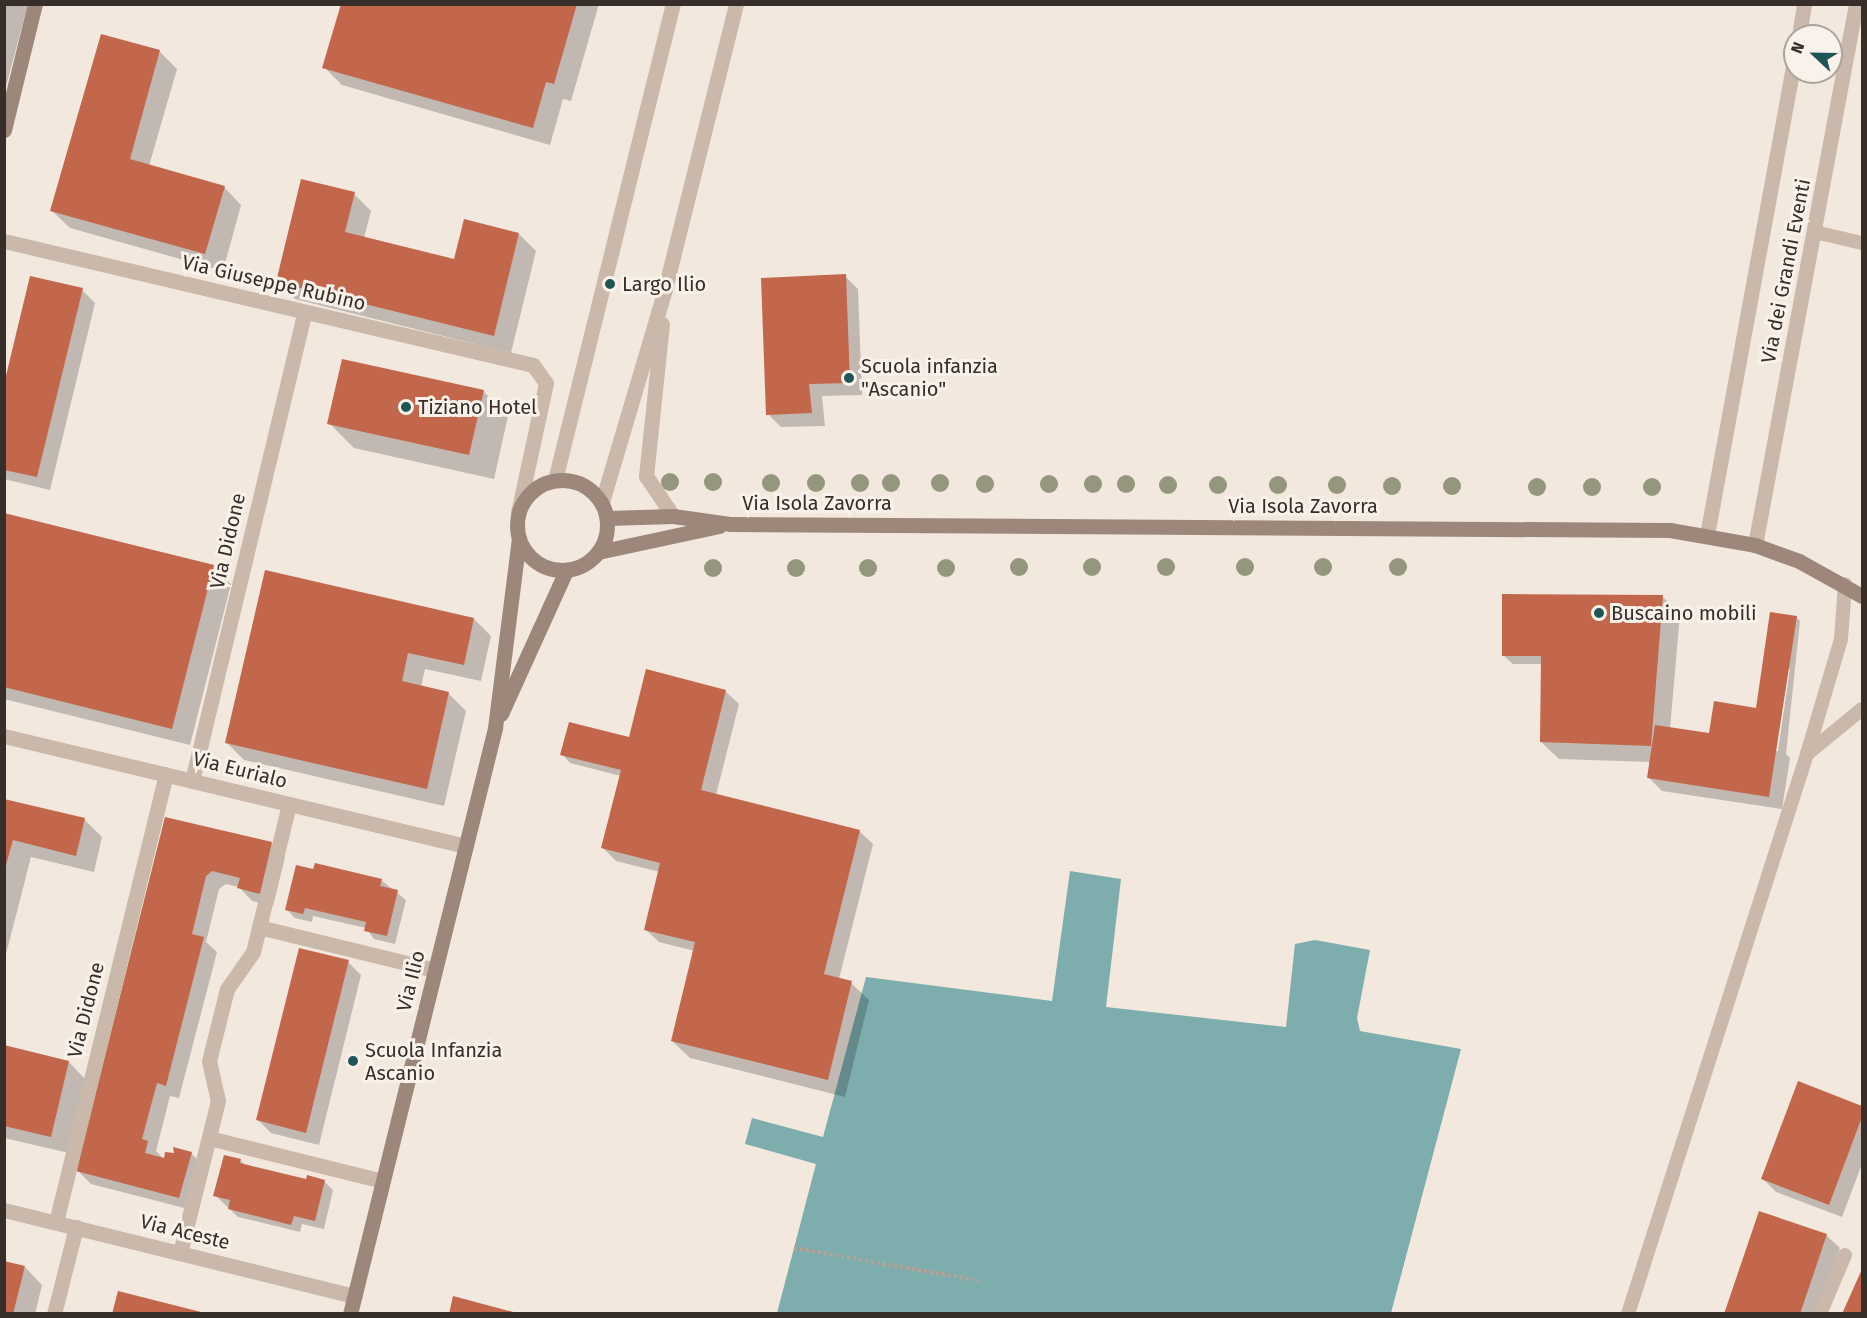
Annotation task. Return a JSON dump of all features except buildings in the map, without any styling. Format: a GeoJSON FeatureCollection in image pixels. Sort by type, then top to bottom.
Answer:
{"type":"FeatureCollection","features":[{"type":"Feature","properties":{"kind":"main road"},"geometry":{"type":"LineString","coordinates":[[4,130],[35,4]]}},
{"type":"Feature","properties":{"kind":"main road"},"geometry":{"type":"LineString","coordinates":[[555,480],[577,483],[602,502],[607,518],[605,540],[590,562],[566,571],[536,563],[519,539],[518,512],[534,490],[555,480]]}},
{"type":"Feature","properties":{"kind":"main road","name":"Via Isola Zavorra"},"geometry":{"type":"LineString","coordinates":[[607,518],[673,516],[730,524],[1658,530],[1707,535],[1755,546],[1845,584],[1863,596]]}},
{"type":"Feature","properties":{"kind":"main road","name":"Via Isola Zavorra"},"geometry":{"type":"LineString","coordinates":[[598,552],[730,524]]}},
{"type":"Feature","properties":{"kind":"main road","name":"Via Ilio"},"geometry":{"type":"LineString","coordinates":[[350,1314],[495,728],[519,539]]}},
{"type":"Feature","properties":{"kind":"main road","name":"Via Ilio"},"geometry":{"type":"LineString","coordinates":[[495,728],[566,571]]}},
{"type":"Feature","properties":{"kind":"street"},"geometry":{"type":"LineString","coordinates":[[555,480],[673,4]]}},
{"type":"Feature","properties":{"kind":"street"},"geometry":{"type":"LineString","coordinates":[[602,502],[665,289],[736,4]]}},
{"type":"Feature","properties":{"kind":"street"},"geometry":{"type":"LineString","coordinates":[[1801,24],[1804,4]]}},
{"type":"Feature","properties":{"kind":"street","name":"Via dei Grandi Eventi"},"geometry":{"type":"LineString","coordinates":[[1755,546],[1856,4]]}},
{"type":"Feature","properties":{"kind":"street","name":"Via dei Grandi Eventi"},"geometry":{"type":"LineString","coordinates":[[1707,535],[1790,84]]}},
{"type":"Feature","properties":{"kind":"street","name":"Via Giuseppe Rubino"},"geometry":{"type":"LineString","coordinates":[[4,241],[533,365],[546,383],[518,512]]}},
{"type":"Feature","properties":{"kind":"street"},"geometry":{"type":"LineString","coordinates":[[665,289],[646,476],[673,516]]}},
{"type":"Feature","properties":{"kind":"street","name":"Via Didone"},"geometry":{"type":"LineString","coordinates":[[192,781],[304,312]]}},
{"type":"Feature","properties":{"kind":"street","name":"Via Eurialo"},"geometry":{"type":"LineString","coordinates":[[4,736],[466,846]]}},
{"type":"Feature","properties":{"kind":"street","name":"Via Didone"},"geometry":{"type":"LineString","coordinates":[[56,1222],[166,774]]}},
{"type":"Feature","properties":{"kind":"street"},"geometry":{"type":"LineString","coordinates":[[180,1253],[218,1101],[209,1061],[227,989],[253,952],[289,804]]}},
{"type":"Feature","properties":{"kind":"street"},"geometry":{"type":"LineString","coordinates":[[259,927],[435,970]]}},
{"type":"Feature","properties":{"kind":"street"},"geometry":{"type":"LineString","coordinates":[[208,1138],[383,1181]]}},
{"type":"Feature","properties":{"kind":"street","name":"Via Aceste"},"geometry":{"type":"LineString","coordinates":[[4,1210],[355,1296]]}},
{"type":"Feature","properties":{"kind":"street"},"geometry":{"type":"LineString","coordinates":[[54,1314],[76,1227]]}},
{"type":"Feature","properties":{"kind":"lane"},"geometry":{"type":"LineString","coordinates":[[1815,232],[1863,243]]}},
{"type":"Feature","properties":{"kind":"lane"},"geometry":{"type":"LineString","coordinates":[[1628,1314],[1808,754],[1842,639],[1845,584]]}},
{"type":"Feature","properties":{"kind":"lane"},"geometry":{"type":"LineString","coordinates":[[1808,754],[1863,710]]}},
{"type":"Feature","properties":{"kind":"lane"},"geometry":{"type":"LineString","coordinates":[[1820,1314],[1845,1255]]}},
{"type":"Feature","properties":{"kind":"path"},"geometry":{"type":"LineString","coordinates":[[794,1248],[982,1281]]}},
{"type":"Feature","properties":{"kind":"water"},"geometry":{"type":"Polygon","coordinates":[[[1070,871],[1121,879],[1106,1007],[1286,1027],[1295,944],[1315,940],[1370,950],[1357,1018],[1360,1031],[1461,1049],[1391,1313],[777,1313],[816,1164],[745,1144],[752,1118],[823,1137],[866,977],[1052,1001],[1070,871]]]}},
{"type":"Feature","properties":{"kind":"place","name":"Largo Ilio"},"geometry":{"type":"Point","coordinates":[610,284]}},
{"type":"Feature","properties":{"kind":"place","name":"Scuola infanzia \"Ascanio\""},"geometry":{"type":"Point","coordinates":[849,378]}},
{"type":"Feature","properties":{"kind":"place","name":"Tiziano Hotel"},"geometry":{"type":"Point","coordinates":[406,407]}},
{"type":"Feature","properties":{"kind":"place","name":"Buscaino mobili"},"geometry":{"type":"Point","coordinates":[1599,613]}},
{"type":"Feature","properties":{"kind":"place","name":"Scuola Infanzia Ascanio"},"geometry":{"type":"Point","coordinates":[353,1061]}}]}
